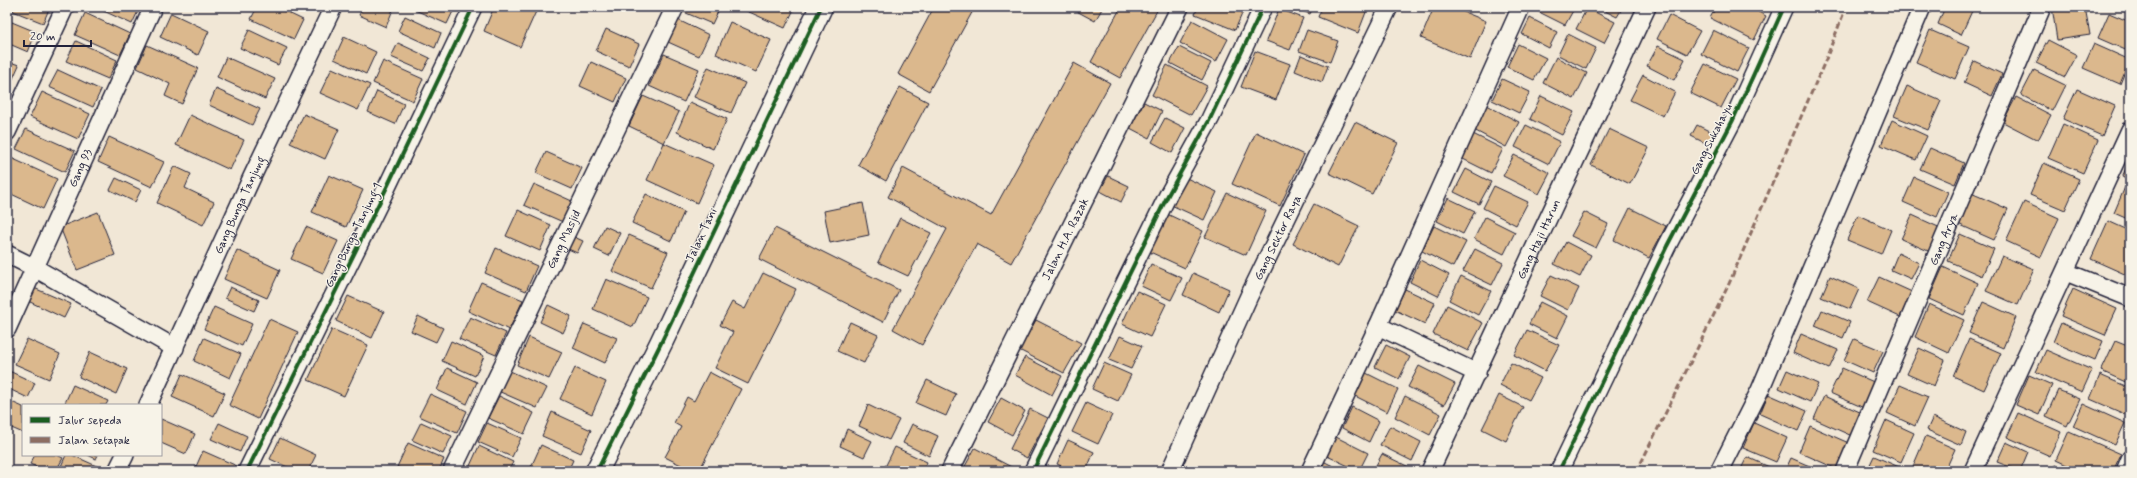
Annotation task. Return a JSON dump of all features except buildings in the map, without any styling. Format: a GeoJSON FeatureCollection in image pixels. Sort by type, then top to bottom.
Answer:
{"type":"FeatureCollection","features":[{"type":"Feature","properties":{"kind":"street"},"geometry":{"type":"LineString","coordinates":[[7,132],[65,7]]}},
{"type":"Feature","properties":{"kind":"street","name":"Gang 93"},"geometry":{"type":"LineString","coordinates":[[7,329],[154,7]]}},
{"type":"Feature","properties":{"kind":"street","name":"Gang Bunga Tanjung"},"geometry":{"type":"LineString","coordinates":[[148,404],[252,177],[333,7]]}},
{"type":"Feature","properties":{"kind":"street","name":"Gang Bunga Tanjung 1"},"geometry":{"type":"LineString","coordinates":[[247,471],[388,187],[473,7]]}},
{"type":"Feature","properties":{"kind":"street","name":"Gang Masjid"},"geometry":{"type":"LineString","coordinates":[[452,471],[675,7]]}},
{"type":"Feature","properties":{"kind":"street","name":"Jalan Tani"},"geometry":{"type":"LineString","coordinates":[[597,471],[661,343],[821,7]]}},
{"type":"Feature","properties":{"kind":"street","name":"Jalan H.A. Razak"},"geometry":{"type":"LineString","coordinates":[[950,471],[1180,7]]}},
{"type":"Feature","properties":{"kind":"street"},"geometry":{"type":"LineString","coordinates":[[1033,471],[1168,194],[1210,119],[1263,7]]}},
{"type":"Feature","properties":{"kind":"street","name":"Gang Sektor Raya"},"geometry":{"type":"LineString","coordinates":[[1170,471],[1249,296],[1390,7]]}},
{"type":"Feature","properties":{"kind":"street"},"geometry":{"type":"LineString","coordinates":[[1310,471],[1378,326],[1521,7]]}},
{"type":"Feature","properties":{"kind":"street","name":"Gang Haji Harun"},"geometry":{"type":"LineString","coordinates":[[1430,471],[1647,7]]}},
{"type":"Feature","properties":{"kind":"street","name":"Gang Sukahayu"},"geometry":{"type":"LineString","coordinates":[[1559,471],[1652,278],[1733,120],[1784,7]]}},
{"type":"Feature","properties":{"kind":"street"},"geometry":{"type":"LineString","coordinates":[[1719,471],[1760,390],[1922,7]]}},
{"type":"Feature","properties":{"kind":"street","name":"Gang Arya"},"geometry":{"type":"LineString","coordinates":[[1845,471],[2042,7]]}},
{"type":"Feature","properties":{"kind":"street"},"geometry":{"type":"LineString","coordinates":[[1973,471],[2066,272],[2130,130]]}},
{"type":"Feature","properties":{"kind":"street"},"geometry":{"type":"LineString","coordinates":[[7,254],[35,268],[175,348]]}},
{"type":"Feature","properties":{"kind":"street"},"geometry":{"type":"LineString","coordinates":[[2066,272],[2130,298]]}},
{"type":"Feature","properties":{"kind":"street"},"geometry":{"type":"LineString","coordinates":[[1378,326],[1477,373]]}},
{"type":"Feature","properties":{"kind":"street"},"geometry":{"type":"LineString","coordinates":[[117,471],[124,456]]}},
{"type":"Feature","properties":{"kind":"street"},"geometry":{"type":"LineString","coordinates":[[2124,471],[2130,459]]}},
{"type":"Feature","properties":{"kind":"marked path"},"geometry":{"type":"LineString","coordinates":[[1637,471],[1728,286],[1826,59],[1846,7]]}},
{"type":"Feature","properties":{"kind":"cycle path"},"geometry":{"type":"LineString","coordinates":[[247,471],[387,187],[473,7]]}},
{"type":"Feature","properties":{"kind":"cycle path"},"geometry":{"type":"LineString","coordinates":[[597,471],[661,343],[821,7]]}},
{"type":"Feature","properties":{"kind":"cycle path"},"geometry":{"type":"LineString","coordinates":[[1033,471],[1168,195],[1210,119],[1263,7]]}},
{"type":"Feature","properties":{"kind":"cycle path"},"geometry":{"type":"LineString","coordinates":[[1559,471],[1667,246],[1733,120],[1784,7]]}}]}
